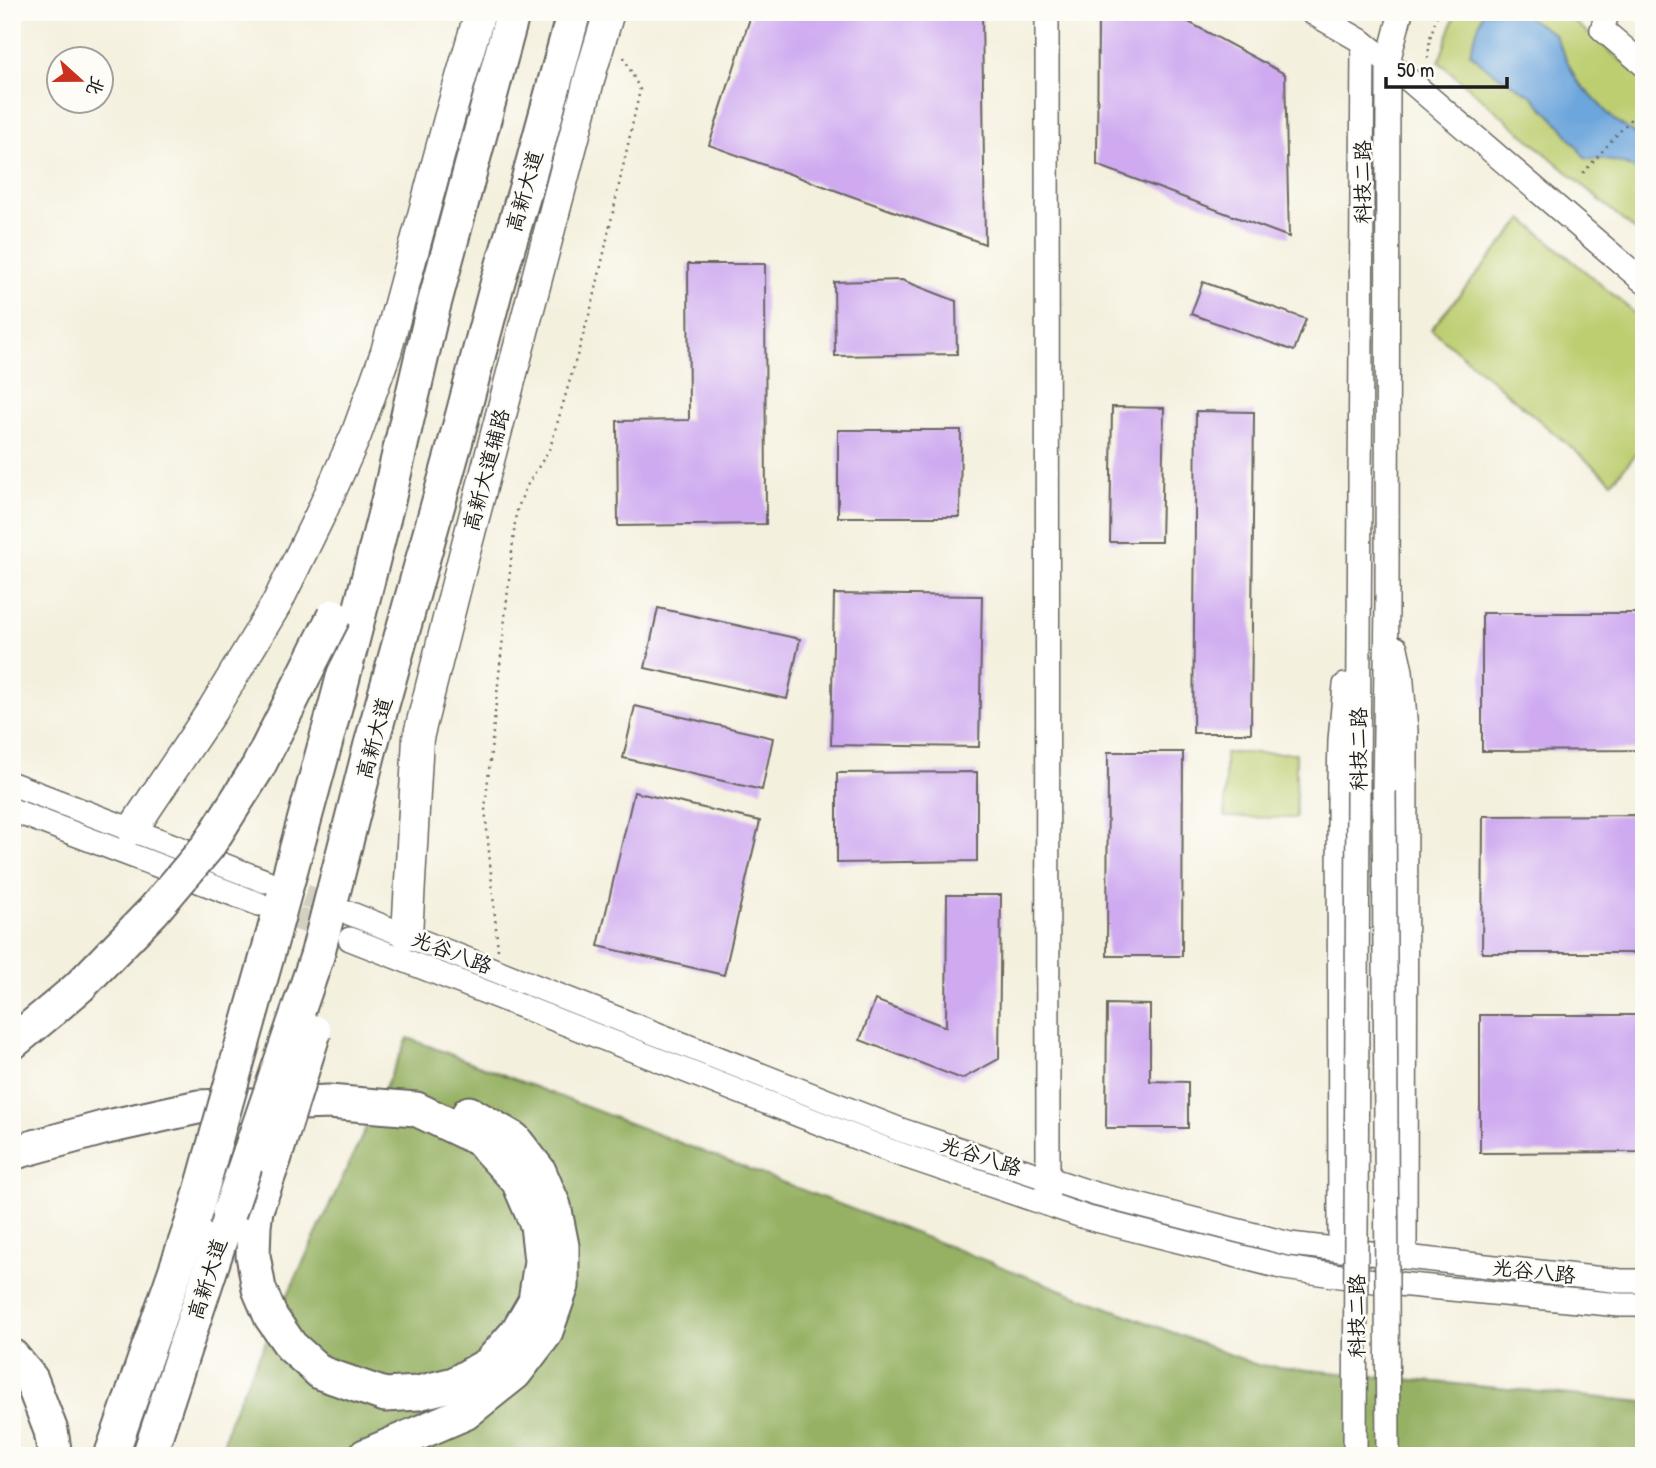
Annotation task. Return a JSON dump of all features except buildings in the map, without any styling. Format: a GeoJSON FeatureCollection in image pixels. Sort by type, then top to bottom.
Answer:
{"type":"FeatureCollection","features":[{"type":"Feature","properties":{"kind":"highway","name":"高新大道"},"geometry":{"type":"LineString","coordinates":[[111,1456],[193,1220],[273,935],[372,564],[458,209],[513,12]]}},
{"type":"Feature","properties":{"kind":"highway","name":"高新大道"},"geometry":{"type":"LineString","coordinates":[[149,1456],[229,1213],[335,951],[370,748],[574,12]]}},
{"type":"Feature","properties":{"kind":"highway"},"geometry":{"type":"LineString","coordinates":[[12,1043],[79,987],[153,911],[208,846],[258,767],[334,616],[354,559],[458,209]]}},
{"type":"Feature","properties":{"kind":"highway"},"geometry":{"type":"LineString","coordinates":[[372,564],[418,578]]}},
{"type":"Feature","properties":{"kind":"highway"},"geometry":{"type":"LineString","coordinates":[[12,1153],[103,1128],[198,1107],[328,1102],[416,1109],[479,1139],[518,1181],[537,1225],[541,1261],[535,1301],[517,1332],[489,1364],[454,1384],[418,1393],[386,1395],[321,1373],[290,1346],[271,1317],[259,1289],[253,1255],[256,1210],[274,1160],[335,951]]}},
{"type":"Feature","properties":{"kind":"highway"},"geometry":{"type":"LineString","coordinates":[[12,1138],[102,1112],[190,1094],[340,1085],[398,1089],[444,1100],[514,1139],[539,1171],[554,1206],[562,1246],[562,1286],[545,1334],[515,1373],[465,1413],[365,1456]]}},
{"type":"Feature","properties":{"kind":"highway"},"geometry":{"type":"LineString","coordinates":[[12,1356],[31,1379],[51,1431],[55,1456]]}},
{"type":"Feature","properties":{"kind":"main road"},"geometry":{"type":"LineString","coordinates":[[132,830],[213,709],[277,603],[356,435],[386,352],[481,12]]}},
{"type":"Feature","properties":{"kind":"main road","name":"高新大道辅路"},"geometry":{"type":"LineString","coordinates":[[407,935],[418,738],[461,563],[608,17]]}},
{"type":"Feature","properties":{"kind":"main road"},"geometry":{"type":"LineString","coordinates":[[527,184],[592,69]]}},
{"type":"Feature","properties":{"kind":"street"},"geometry":{"type":"LineString","coordinates":[[1047,12],[1048,1204]]}},
{"type":"Feature","properties":{"kind":"street"},"geometry":{"type":"LineString","coordinates":[[1311,12],[1363,42],[1388,62],[1644,282]]}},
{"type":"Feature","properties":{"kind":"street","name":"科技二路"},"geometry":{"type":"LineString","coordinates":[[1388,1456],[1384,791],[1388,62],[1401,12]]}},
{"type":"Feature","properties":{"kind":"street"},"geometry":{"type":"LineString","coordinates":[[1608,12],[1602,29],[1644,65]]}},
{"type":"Feature","properties":{"kind":"street","name":"科技二路"},"geometry":{"type":"LineString","coordinates":[[1355,1456],[1363,42]]}},
{"type":"Feature","properties":{"kind":"street"},"geometry":{"type":"LineString","coordinates":[[1387,605],[1401,671],[1406,730],[1405,1257]]}},
{"type":"Feature","properties":{"kind":"street"},"geometry":{"type":"LineString","coordinates":[[1339,1250],[1340,740],[1346,681],[1359,607]]}},
{"type":"Feature","properties":{"kind":"street"},"geometry":{"type":"LineString","coordinates":[[12,784],[265,881]]}},
{"type":"Feature","properties":{"kind":"street"},"geometry":{"type":"LineString","coordinates":[[12,810],[259,904]]}},
{"type":"Feature","properties":{"kind":"street","name":"光谷八路"},"geometry":{"type":"LineString","coordinates":[[349,913],[901,1130],[1095,1195],[1290,1244],[1621,1281],[1644,1281]]}},
{"type":"Feature","properties":{"kind":"street","name":"光谷八路"},"geometry":{"type":"LineString","coordinates":[[335,951],[892,1152],[1088,1218],[1285,1268],[1388,1283],[1644,1305]]}},
{"type":"Feature","properties":{"kind":"path"},"geometry":{"type":"LineString","coordinates":[[1428,58],[1430,38],[1438,12]]}},
{"type":"Feature","properties":{"kind":"path"},"geometry":{"type":"LineString","coordinates":[[499,971],[485,808],[516,513],[525,489],[551,449],[594,298],[640,90],[608,17]]}},
{"type":"Feature","properties":{"kind":"path"},"geometry":{"type":"LineString","coordinates":[[1583,173],[1644,104]]}},
{"type":"Feature","properties":{"kind":"green space"},"geometry":{"type":"Polygon","coordinates":[[[1456,12],[1483,12],[1470,53],[1488,69],[1532,96],[1561,126],[1586,159],[1625,164],[1644,177],[1644,238],[1439,62],[1456,12]]]}},
{"type":"Feature","properties":{"kind":"green space"},"geometry":{"type":"Polygon","coordinates":[[[1519,12],[1563,12],[1644,80],[1644,137],[1641,138],[1613,119],[1577,81],[1554,34],[1519,12]]]}},
{"type":"Feature","properties":{"kind":"green space"},"geometry":{"type":"Polygon","coordinates":[[[1523,219],[1644,321],[1644,445],[1612,482],[1431,329],[1523,219]]]}},
{"type":"Feature","properties":{"kind":"green space"},"geometry":{"type":"Polygon","coordinates":[[[1225,753],[1296,753],[1296,818],[1225,817],[1225,753]]]}},
{"type":"Feature","properties":{"kind":"green space"},"geometry":{"type":"Polygon","coordinates":[[[408,1038],[1257,1365],[1644,1402],[1644,1456],[220,1456],[231,1416],[408,1038]]]}},
{"type":"Feature","properties":{"kind":"water"},"geometry":{"type":"Polygon","coordinates":[[[1483,12],[1519,12],[1554,34],[1577,81],[1613,119],[1641,138],[1644,137],[1644,177],[1625,164],[1586,159],[1561,126],[1532,96],[1488,69],[1470,53],[1483,12]]]}},
{"type":"Feature","properties":{"kind":"tunnel"},"geometry":{"type":"LineString","coordinates":[[273,884],[343,910]]}},
{"type":"Feature","properties":{"kind":"tunnel"},"geometry":{"type":"LineString","coordinates":[[265,906],[338,934]]}}]}
